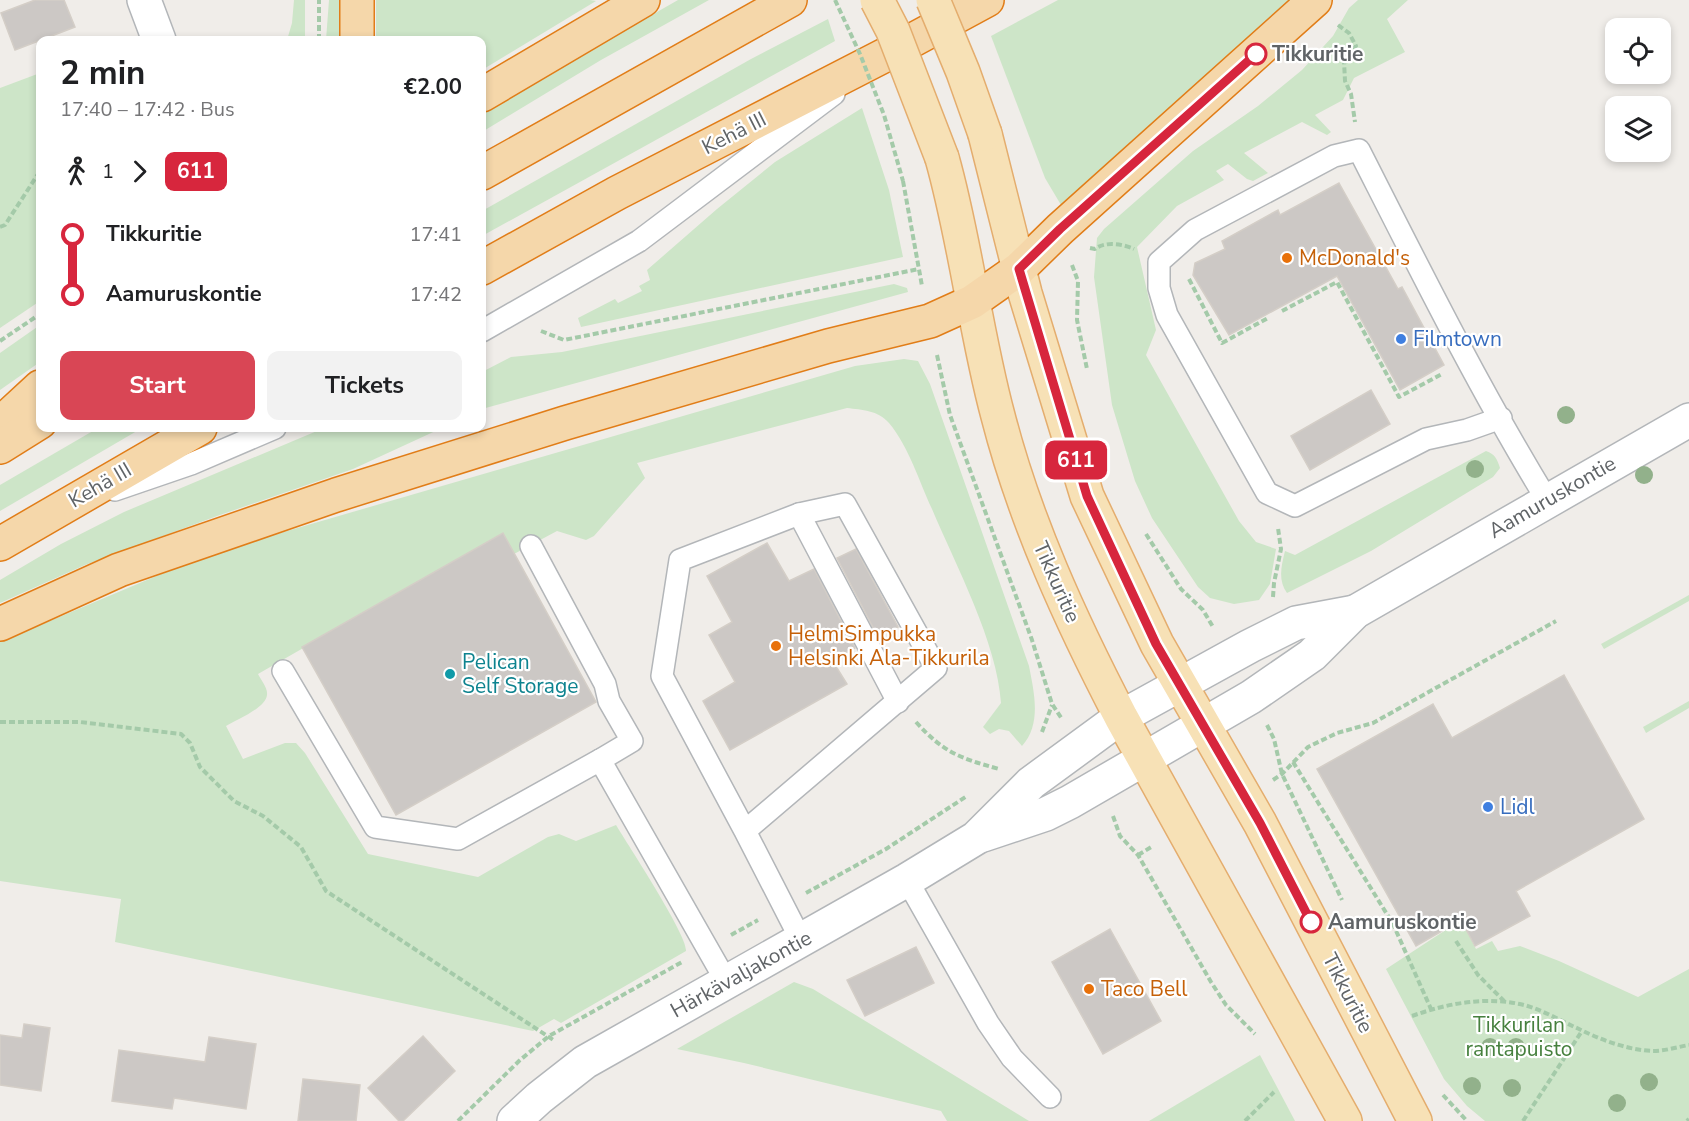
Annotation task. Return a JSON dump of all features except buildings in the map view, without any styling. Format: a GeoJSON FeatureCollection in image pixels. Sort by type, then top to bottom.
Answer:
{"type":"FeatureCollection","features":[{"type":"Feature","properties":{"kind":"highway"},"geometry":{"type":"LineString","coordinates":[[357,0],[357,36]]}},
{"type":"Feature","properties":{"kind":"highway"},"geometry":{"type":"LineString","coordinates":[[486,93],[643,0]]}},
{"type":"Feature","properties":{"kind":"highway"},"geometry":{"type":"LineString","coordinates":[[486,171],[790,0]]}},
{"type":"Feature","properties":{"kind":"highway","name":"Kehä III"},"geometry":{"type":"LineString","coordinates":[[486,266],[617,193],[987,0]]}},
{"type":"Feature","properties":{"kind":"highway"},"geometry":{"type":"LineString","coordinates":[[0,624],[119,570],[336,495],[565,423],[828,346],[930,321],[972,302],[1019,269],[1072,238],[1316,0]]}},
{"type":"Feature","properties":{"kind":"highway"},"geometry":{"type":"LineString","coordinates":[[0,424],[36,391]]}},
{"type":"Feature","properties":{"kind":"highway"},"geometry":{"type":"LineString","coordinates":[[0,447],[36,424]]}},
{"type":"Feature","properties":{"kind":"highway","name":"Kehä III"},"geometry":{"type":"LineString","coordinates":[[0,543],[193,432]]}},
{"type":"Feature","properties":{"kind":"main road","name":"Tikkuritie"},"geometry":{"type":"LineString","coordinates":[[877,0],[893,31],[942,158],[954,198],[972,302],[998,416],[1026,510],[1090,654],[1121,717],[1345,1121]]}},
{"type":"Feature","properties":{"kind":"main road","name":"Tikkuritie"},"geometry":{"type":"LineString","coordinates":[[933,0],[963,72],[985,134],[1019,269],[1087,496],[1156,644],[1260,823],[1415,1121]]}},
{"type":"Feature","properties":{"kind":"street"},"geometry":{"type":"LineString","coordinates":[[144,0],[158,36]]}},
{"type":"Feature","properties":{"kind":"street","name":"Aamuruskontie"},"geometry":{"type":"LineString","coordinates":[[1145,760],[1251,697],[1312,655],[1354,612],[1689,420]]}},
{"type":"Feature","properties":{"kind":"street","name":"Aamuruskontie"},"geometry":{"type":"LineString","coordinates":[[1121,717],[1296,623],[1354,612]]}},
{"type":"Feature","properties":{"kind":"street","name":"Härkävaljakontie"},"geometry":{"type":"LineString","coordinates":[[976,838],[1031,783],[1121,717]]}},
{"type":"Feature","properties":{"kind":"street","name":"Härkävaljakontie"},"geometry":{"type":"LineString","coordinates":[[514,1121],[585,1062],[726,981],[907,880],[976,838],[1047,814],[1145,760]]}},
{"type":"Feature","properties":{"kind":"lane"},"geometry":{"type":"LineString","coordinates":[[486,329],[639,241],[887,54]]}},
{"type":"Feature","properties":{"kind":"lane"},"geometry":{"type":"LineString","coordinates":[[1501,418],[1467,430],[1426,439],[1295,506],[1267,494],[1167,315],[1159,288],[1159,262],[1195,230],[1334,156],[1359,150],[1466,359],[1501,418],[1547,500]]}},
{"type":"Feature","properties":{"kind":"lane"},"geometry":{"type":"LineString","coordinates":[[52,512],[191,464],[266,432]]}},
{"type":"Feature","properties":{"kind":"lane"},"geometry":{"type":"LineString","coordinates":[[746,831],[936,668],[845,504],[799,514],[680,560],[662,676],[746,831],[801,940]]}},
{"type":"Feature","properties":{"kind":"lane"},"geometry":{"type":"LineString","coordinates":[[799,514],[898,702]]}},
{"type":"Feature","properties":{"kind":"lane"},"geometry":{"type":"LineString","coordinates":[[284,671],[375,827],[458,839],[632,741],[609,701],[605,684],[531,546]]}},
{"type":"Feature","properties":{"kind":"lane"},"geometry":{"type":"LineString","coordinates":[[600,760],[726,981]]}},
{"type":"Feature","properties":{"kind":"lane"},"geometry":{"type":"LineString","coordinates":[[907,880],[988,1023],[1012,1058],[1050,1097]]}},
{"type":"Feature","properties":{"kind":"path"},"geometry":{"type":"LineString","coordinates":[[319,0],[319,36]]}},
{"type":"Feature","properties":{"kind":"path"},"geometry":{"type":"LineString","coordinates":[[835,0],[860,54],[884,115],[903,181],[918,269],[950,415],[1032,640],[1052,704]]}},
{"type":"Feature","properties":{"kind":"path"},"geometry":{"type":"LineString","coordinates":[[1337,25],[1349,33],[1356,46],[1344,61],[1345,81],[1351,94],[1359,150]]}},
{"type":"Feature","properties":{"kind":"path"},"geometry":{"type":"LineString","coordinates":[[0,227],[5,225],[36,177]]}},
{"type":"Feature","properties":{"kind":"path"},"geometry":{"type":"LineString","coordinates":[[1072,238],[1095,249],[1101,244],[1126,245],[1159,262]]}},
{"type":"Feature","properties":{"kind":"path"},"geometry":{"type":"LineString","coordinates":[[1072,238],[1078,280],[1077,320],[1088,372]]}},
{"type":"Feature","properties":{"kind":"path"},"geometry":{"type":"LineString","coordinates":[[538,329],[564,340],[918,269]]}},
{"type":"Feature","properties":{"kind":"path"},"geometry":{"type":"LineString","coordinates":[[1184,271],[1222,343],[1268,318]]}},
{"type":"Feature","properties":{"kind":"path"},"geometry":{"type":"LineString","coordinates":[[1282,311],[1336,282],[1399,397],[1466,359]]}},
{"type":"Feature","properties":{"kind":"path"},"geometry":{"type":"LineString","coordinates":[[0,341],[36,317]]}},
{"type":"Feature","properties":{"kind":"path"},"geometry":{"type":"LineString","coordinates":[[1271,602],[1281,549],[1277,526],[1284,501]]}},
{"type":"Feature","properties":{"kind":"path"},"geometry":{"type":"LineString","coordinates":[[1141,527],[1181,589],[1203,610]]}},
{"type":"Feature","properties":{"kind":"path"},"geometry":{"type":"LineString","coordinates":[[1282,774],[1308,747],[1337,733],[1373,723],[1556,621]]}},
{"type":"Feature","properties":{"kind":"path"},"geometry":{"type":"LineString","coordinates":[[898,702],[930,738],[948,752],[977,763],[1006,770]]}},
{"type":"Feature","properties":{"kind":"path"},"geometry":{"type":"LineString","coordinates":[[0,722],[80,723],[181,734],[190,743],[201,767],[234,801],[262,816],[301,847],[326,891],[549,1036],[585,1062]]}},
{"type":"Feature","properties":{"kind":"path"},"geometry":{"type":"LineString","coordinates":[[1274,738],[1282,774],[1343,902]]}},
{"type":"Feature","properties":{"kind":"path"},"geometry":{"type":"LineString","coordinates":[[1293,762],[1393,924],[1431,1009]]}},
{"type":"Feature","properties":{"kind":"path"},"geometry":{"type":"LineString","coordinates":[[1120,836],[1138,855],[1211,982],[1227,1005],[1261,1041]]}},
{"type":"Feature","properties":{"kind":"path"},"geometry":{"type":"LineString","coordinates":[[1456,941],[1478,975],[1504,1001]]}},
{"type":"Feature","properties":{"kind":"path"},"geometry":{"type":"LineString","coordinates":[[1412,1016],[1431,1009],[1473,1002],[1504,1001],[1527,1006],[1627,1048],[1654,1051],[1689,1045]]}},
{"type":"Feature","properties":{"kind":"path"},"geometry":{"type":"LineString","coordinates":[[1523,1121],[1582,1031]]}},
{"type":"Feature","properties":{"kind":"path"},"geometry":{"type":"LineString","coordinates":[[1440,1091],[1467,1121]]}},
{"type":"Feature","properties":{"kind":"path"},"geometry":{"type":"LineString","coordinates":[[1245,1121],[1274,1092]]}},
{"type":"Feature","properties":{"kind":"green space"},"geometry":{"type":"Polygon","coordinates":[[[294,0],[305,0],[305,36],[288,36],[294,0]]]}},
{"type":"Feature","properties":{"kind":"green space"},"geometry":{"type":"Polygon","coordinates":[[[329,0],[342,0],[342,36],[326,36],[329,0]]]}},
{"type":"Feature","properties":{"kind":"green space"},"geometry":{"type":"Polygon","coordinates":[[[376,0],[596,1],[486,68],[486,36],[376,36],[376,0]]]}},
{"type":"Feature","properties":{"kind":"green space"},"geometry":{"type":"Polygon","coordinates":[[[678,0],[709,0],[601,60],[486,130],[486,110],[678,0]]]}},
{"type":"Feature","properties":{"kind":"green space"},"geometry":{"type":"Polygon","coordinates":[[[1058,0],[1289,0],[1061,205],[1045,178],[991,36],[1058,0]]]}},
{"type":"Feature","properties":{"kind":"green space"},"geometry":{"type":"Polygon","coordinates":[[[1358,0],[1408,0],[1387,19],[1405,52],[1354,78],[1343,100],[1315,115],[1331,132],[1327,135],[1302,122],[1244,153],[1268,173],[1253,181],[1228,164],[1216,171],[1224,180],[1177,206],[1137,247],[1156,330],[1146,355],[1239,521],[1256,542],[1276,549],[1270,584],[1259,600],[1234,604],[1210,598],[1198,587],[1152,518],[1135,481],[1112,405],[1094,277],[1097,238],[1104,229],[1193,151],[1258,106],[1302,70],[1333,36],[1349,8],[1358,0]]]}},
{"type":"Feature","properties":{"kind":"green space"},"geometry":{"type":"Polygon","coordinates":[[[828,19],[835,41],[486,234],[486,209],[751,59],[828,19]]]}},
{"type":"Feature","properties":{"kind":"green space"},"geometry":{"type":"Polygon","coordinates":[[[36,74],[36,304],[0,328],[0,88],[36,74]]]}},
{"type":"Feature","properties":{"kind":"green space"},"geometry":{"type":"Polygon","coordinates":[[[862,108],[889,190],[903,257],[581,327],[578,318],[615,299],[618,303],[642,291],[639,286],[650,280],[647,270],[775,162],[862,108]]]}},
{"type":"Feature","properties":{"kind":"green space"},"geometry":{"type":"Polygon","coordinates":[[[894,284],[907,288],[908,292],[486,408],[486,370],[511,357],[562,352],[894,284]]]}},
{"type":"Feature","properties":{"kind":"green space"},"geometry":{"type":"Polygon","coordinates":[[[36,328],[36,365],[0,390],[0,353],[36,328]]]}},
{"type":"Feature","properties":{"kind":"green space"},"geometry":{"type":"Polygon","coordinates":[[[904,359],[918,361],[930,384],[1029,666],[1035,708],[1032,728],[1022,746],[1009,731],[999,729],[990,734],[983,727],[1001,703],[992,655],[974,605],[908,453],[896,432],[880,415],[870,411],[847,408],[637,463],[645,478],[594,536],[586,540],[557,531],[514,554],[502,534],[258,674],[266,690],[265,700],[256,709],[226,726],[243,759],[285,743],[296,743],[305,753],[368,854],[478,877],[548,837],[559,834],[576,841],[616,825],[678,928],[686,951],[561,1023],[554,1019],[533,1031],[115,942],[121,899],[0,881],[0,642],[173,569],[263,538],[855,366],[904,359]]]}},
{"type":"Feature","properties":{"kind":"green space"},"geometry":{"type":"Polygon","coordinates":[[[91,432],[135,432],[0,511],[0,485],[91,432]]]}},
{"type":"Feature","properties":{"kind":"green space"},"geometry":{"type":"Polygon","coordinates":[[[314,432],[433,432],[353,469],[85,565],[0,603],[0,580],[61,544],[124,512],[314,432]]]}},
{"type":"Feature","properties":{"kind":"green space"},"geometry":{"type":"Polygon","coordinates":[[[1486,451],[1495,457],[1500,468],[1493,477],[1371,551],[1287,593],[1281,578],[1285,551],[1295,555],[1486,451]]]}},
{"type":"Feature","properties":{"kind":"green space"},"geometry":{"type":"Polygon","coordinates":[[[1689,595],[1689,601],[1604,649],[1601,644],[1689,595]]]}},
{"type":"Feature","properties":{"kind":"green space"},"geometry":{"type":"Polygon","coordinates":[[[1689,701],[1689,708],[1646,733],[1643,727],[1689,701]]]}},
{"type":"Feature","properties":{"kind":"green space","name":"Tikkurilan rantapuisto"},"geometry":{"type":"Polygon","coordinates":[[[1461,920],[1476,949],[1492,941],[1498,951],[1520,946],[1638,997],[1689,969],[1689,1121],[1485,1121],[1467,1106],[1444,1079],[1386,969],[1461,920]]]}},
{"type":"Feature","properties":{"kind":"green space"},"geometry":{"type":"Polygon","coordinates":[[[794,982],[813,989],[1029,1121],[947,1121],[941,1111],[677,1049],[794,982]]]}},
{"type":"Feature","properties":{"kind":"green space"},"geometry":{"type":"Polygon","coordinates":[[[1260,1055],[1295,1121],[1149,1121],[1260,1055]]]}},
{"type":"Feature","properties":{"kind":"bus line","name":"611"},"geometry":{"type":"LineString","coordinates":[[1256,54],[1060,229],[1019,269],[1087,496],[1156,644],[1260,823],[1311,922]]}},
{"type":"Feature","properties":{"kind":"place","name":"Tikkuritie"},"geometry":{"type":"Point","coordinates":[1256,54]}},
{"type":"Feature","properties":{"kind":"place","name":"McDonald's"},"geometry":{"type":"Point","coordinates":[1287,258]}},
{"type":"Feature","properties":{"kind":"place","name":"Filmtown"},"geometry":{"type":"Point","coordinates":[1401,339]}},
{"type":"Feature","properties":{"kind":"place","name":"HelmiSimpukka Helsinki Ala-Tikkurila"},"geometry":{"type":"Point","coordinates":[776,646]}},
{"type":"Feature","properties":{"kind":"place","name":"Pelican Self Storage"},"geometry":{"type":"Point","coordinates":[450,674]}},
{"type":"Feature","properties":{"kind":"place","name":"Lidl"},"geometry":{"type":"Point","coordinates":[1488,807]}},
{"type":"Feature","properties":{"kind":"place","name":"Aamuruskontie"},"geometry":{"type":"Point","coordinates":[1311,922]}},
{"type":"Feature","properties":{"kind":"place","name":"Taco Bell"},"geometry":{"type":"Point","coordinates":[1089,989]}}]}
